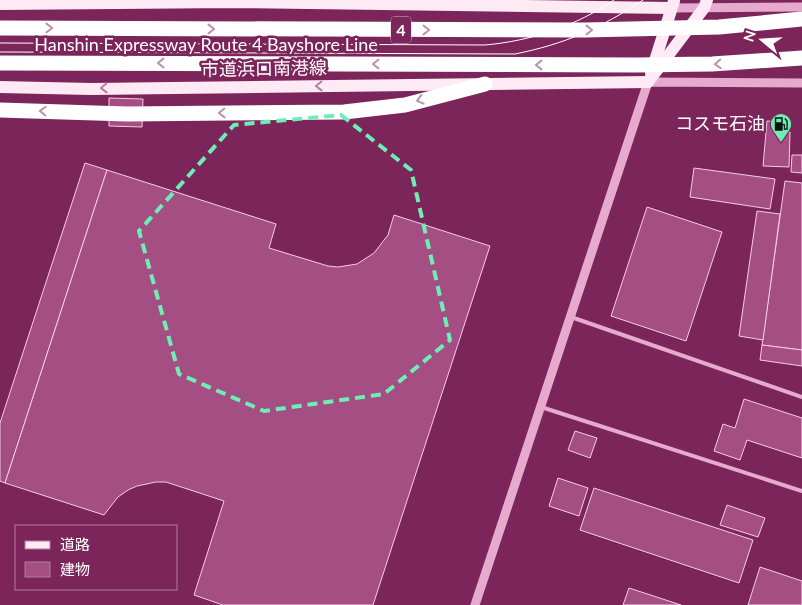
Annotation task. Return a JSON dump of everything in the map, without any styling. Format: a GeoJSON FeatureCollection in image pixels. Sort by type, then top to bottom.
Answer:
{"type":"FeatureCollection","features":[{"type":"Feature","properties":{"kind":"highway","name":"Hanshin Expressway Route 4 Bayshore Line"},"geometry":{"type":"LineString","coordinates":[[0,28],[585,30],[719,27],[802,20]]}},
{"type":"Feature","properties":{"kind":"highway","name":"Hanshin Expressway Route 4 Bayshore Line"},"geometry":{"type":"LineString","coordinates":[[0,63],[636,66],[712,64],[802,58]]}},
{"type":"Feature","properties":{"kind":"highway"},"geometry":{"type":"LineString","coordinates":[[0,110],[127,114],[344,112],[405,104],[484,84]]}},
{"type":"Feature","properties":{"kind":"main road"},"geometry":{"type":"LineString","coordinates":[[0,4],[233,1],[673,4],[648,82]]}},
{"type":"Feature","properties":{"kind":"main road"},"geometry":{"type":"LineString","coordinates":[[648,82],[705,4]]}},
{"type":"Feature","properties":{"kind":"main road","name":"市道浜口南港線"},"geometry":{"type":"LineString","coordinates":[[0,87],[91,89],[648,82]]}},
{"type":"Feature","properties":{"kind":"street"},"geometry":{"type":"LineString","coordinates":[[673,4],[802,7]]}},
{"type":"Feature","properties":{"kind":"street"},"geometry":{"type":"LineString","coordinates":[[475,605],[539,406],[648,82],[802,82]]}},
{"type":"Feature","properties":{"kind":"lane"},"geometry":{"type":"LineString","coordinates":[[569,316],[802,397]]}},
{"type":"Feature","properties":{"kind":"lane"},"geometry":{"type":"LineString","coordinates":[[539,406],[802,491]]}},
{"type":"Feature","properties":{"kind":"highlighted area"},"geometry":{"type":"Polygon","coordinates":[[[341,115],[411,170],[450,340],[384,394],[264,411],[179,374],[139,231],[234,125],[341,115]]]}},
{"type":"Feature","properties":{"kind":"building"},"geometry":{"type":"Polygon","coordinates":[[[109,98],[143,99],[142,127],[109,126],[109,98]]]}},
{"type":"Feature","properties":{"kind":"building"},"geometry":{"type":"Polygon","coordinates":[[[767,121],[787,122],[787,132],[790,132],[789,167],[763,166],[767,121]]]}},
{"type":"Feature","properties":{"kind":"building"},"geometry":{"type":"Polygon","coordinates":[[[792,155],[802,155],[802,173],[791,172],[792,155]]]}},
{"type":"Feature","properties":{"kind":"building"},"geometry":{"type":"Polygon","coordinates":[[[85,163],[107,170],[5,483],[0,481],[0,423],[85,163]]]}},
{"type":"Feature","properties":{"kind":"building"},"geometry":{"type":"Polygon","coordinates":[[[694,168],[775,179],[770,209],[690,197],[694,168]]]}},
{"type":"Feature","properties":{"kind":"building"},"geometry":{"type":"Polygon","coordinates":[[[107,170],[276,224],[269,248],[328,266],[338,267],[357,264],[374,253],[388,235],[394,215],[490,246],[373,605],[223,605],[194,595],[224,501],[166,482],[156,482],[128,490],[118,497],[104,515],[5,483],[107,170]]]}},
{"type":"Feature","properties":{"kind":"building"},"geometry":{"type":"Polygon","coordinates":[[[785,181],[802,183],[802,350],[762,345],[785,181]]]}},
{"type":"Feature","properties":{"kind":"building"},"geometry":{"type":"Polygon","coordinates":[[[647,207],[722,232],[686,341],[611,316],[647,207]]]}},
{"type":"Feature","properties":{"kind":"building"},"geometry":{"type":"Polygon","coordinates":[[[757,211],[780,214],[763,340],[739,336],[757,211]]]}},
{"type":"Feature","properties":{"kind":"building"},"geometry":{"type":"Polygon","coordinates":[[[762,345],[802,350],[802,366],[760,360],[762,345]]]}},
{"type":"Feature","properties":{"kind":"building"},"geometry":{"type":"Polygon","coordinates":[[[744,399],[802,418],[802,458],[747,440],[740,460],[714,451],[723,424],[735,428],[744,399]]]}},
{"type":"Feature","properties":{"kind":"building"},"geometry":{"type":"Polygon","coordinates":[[[575,431],[597,438],[590,458],[568,450],[575,431]]]}},
{"type":"Feature","properties":{"kind":"building"},"geometry":{"type":"Polygon","coordinates":[[[558,478],[588,488],[579,516],[549,506],[558,478]]]}},
{"type":"Feature","properties":{"kind":"building"},"geometry":{"type":"Polygon","coordinates":[[[594,488],[753,540],[739,583],[580,530],[594,488]]]}},
{"type":"Feature","properties":{"kind":"building"},"geometry":{"type":"Polygon","coordinates":[[[727,505],[765,518],[758,537],[720,525],[727,505]]]}},
{"type":"Feature","properties":{"kind":"building"},"geometry":{"type":"Polygon","coordinates":[[[760,567],[802,581],[802,605],[748,605],[760,567]]]}},
{"type":"Feature","properties":{"kind":"building"},"geometry":{"type":"Polygon","coordinates":[[[629,588],[681,605],[623,605],[629,588]]]}},
{"type":"Feature","properties":{"kind":"tram line"},"geometry":{"type":"LineString","coordinates":[[0,43],[485,45],[519,40],[552,31],[569,25],[614,0]]}},
{"type":"Feature","properties":{"kind":"tram line"},"geometry":{"type":"LineString","coordinates":[[0,52],[515,54],[582,34],[612,19],[643,0]]}},
{"type":"Feature","properties":{"kind":"place","name":"コスモ石油"},"geometry":{"type":"Point","coordinates":[781,143]}}]}
